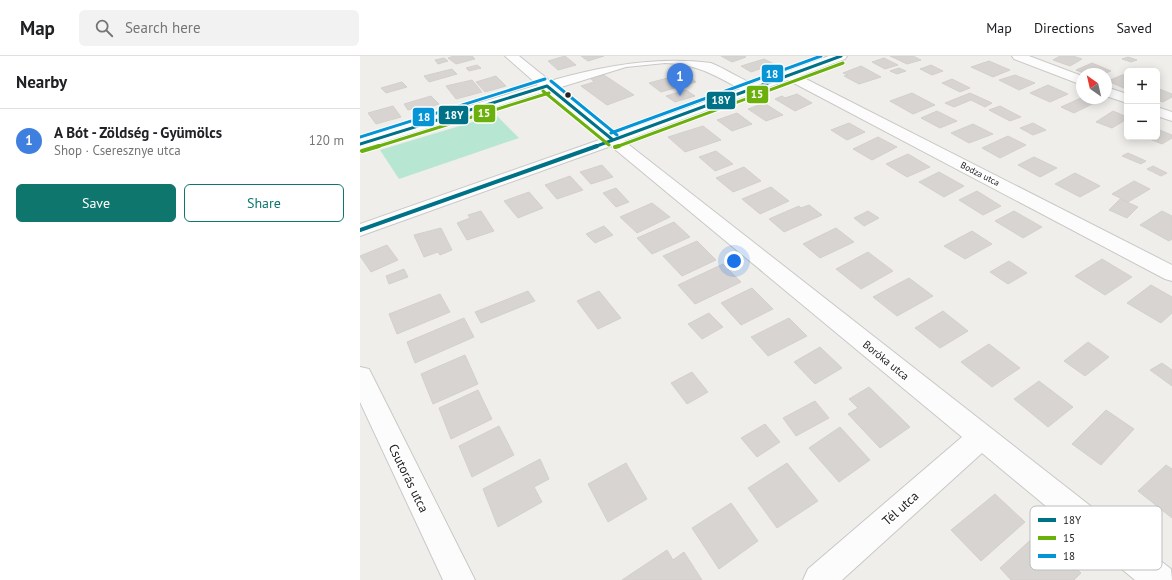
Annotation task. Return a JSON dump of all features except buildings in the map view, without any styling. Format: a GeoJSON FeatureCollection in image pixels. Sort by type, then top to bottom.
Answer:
{"type":"FeatureCollection","features":[{"type":"Feature","properties":{"kind":"street","name":"Boróka utca"},"geometry":{"type":"LineString","coordinates":[[511,56],[613,140],[1069,506]]}},
{"type":"Feature","properties":{"kind":"street"},"geometry":{"type":"LineString","coordinates":[[360,230],[613,140],[841,56]]}},
{"type":"Feature","properties":{"kind":"street"},"geometry":{"type":"LineString","coordinates":[[1018,56],[1076,79]]}},
{"type":"Feature","properties":{"kind":"street"},"geometry":{"type":"LineString","coordinates":[[360,144],[624,63],[653,59],[684,60],[706,66],[751,89]]}},
{"type":"Feature","properties":{"kind":"street","name":"Bodza utca"},"geometry":{"type":"LineString","coordinates":[[789,75],[1172,274]]}},
{"type":"Feature","properties":{"kind":"street"},"geometry":{"type":"LineString","coordinates":[[1112,93],[1124,98]]}},
{"type":"Feature","properties":{"kind":"street"},"geometry":{"type":"LineString","coordinates":[[1160,112],[1172,117]]}},
{"type":"Feature","properties":{"kind":"street","name":"Csutorás utca"},"geometry":{"type":"LineString","coordinates":[[360,376],[458,580]]}},
{"type":"Feature","properties":{"kind":"street","name":"Tél utca"},"geometry":{"type":"LineString","coordinates":[[819,580],[982,436]]}},
{"type":"Feature","properties":{"kind":"street","name":"Boróka utca"},"geometry":{"type":"LineString","coordinates":[[1148,570],[1160,580]]}},
{"type":"Feature","properties":{"kind":"green space"},"geometry":{"type":"Polygon","coordinates":[[[496,115],[519,138],[399,179],[380,150],[496,115]]]}},
{"type":"Feature","properties":{"kind":"transit line","name":"18"},"geometry":{"type":"LineString","coordinates":[[611,133],[821,56]]}},
{"type":"Feature","properties":{"kind":"transit line","name":"18Y"},"geometry":{"type":"LineString","coordinates":[[360,230],[613,140],[841,56]]}},
{"type":"Feature","properties":{"kind":"transit line","name":"15"},"geometry":{"type":"LineString","coordinates":[[615,147],[843,63]]}},
{"type":"Feature","properties":{"kind":"transit line","name":"18"},"geometry":{"type":"LineString","coordinates":[[360,137],[545,79]]}},
{"type":"Feature","properties":{"kind":"transit line","name":"18"},"geometry":{"type":"LineString","coordinates":[[551,81],[617,135]]}},
{"type":"Feature","properties":{"kind":"transit line","name":"18Y"},"geometry":{"type":"LineString","coordinates":[[547,86],[613,140]]}},
{"type":"Feature","properties":{"kind":"transit line","name":"18Y"},"geometry":{"type":"LineString","coordinates":[[360,144],[547,86]]}},
{"type":"Feature","properties":{"kind":"transit line","name":"15"},"geometry":{"type":"LineString","coordinates":[[543,91],[609,145]]}},
{"type":"Feature","properties":{"kind":"transit line","name":"15"},"geometry":{"type":"LineString","coordinates":[[362,151],[549,93]]}},
{"type":"Feature","properties":{"kind":"place","name":"A Bót - Zöldség - Gyümölcs"},"geometry":{"type":"Point","coordinates":[680,96]}}]}
